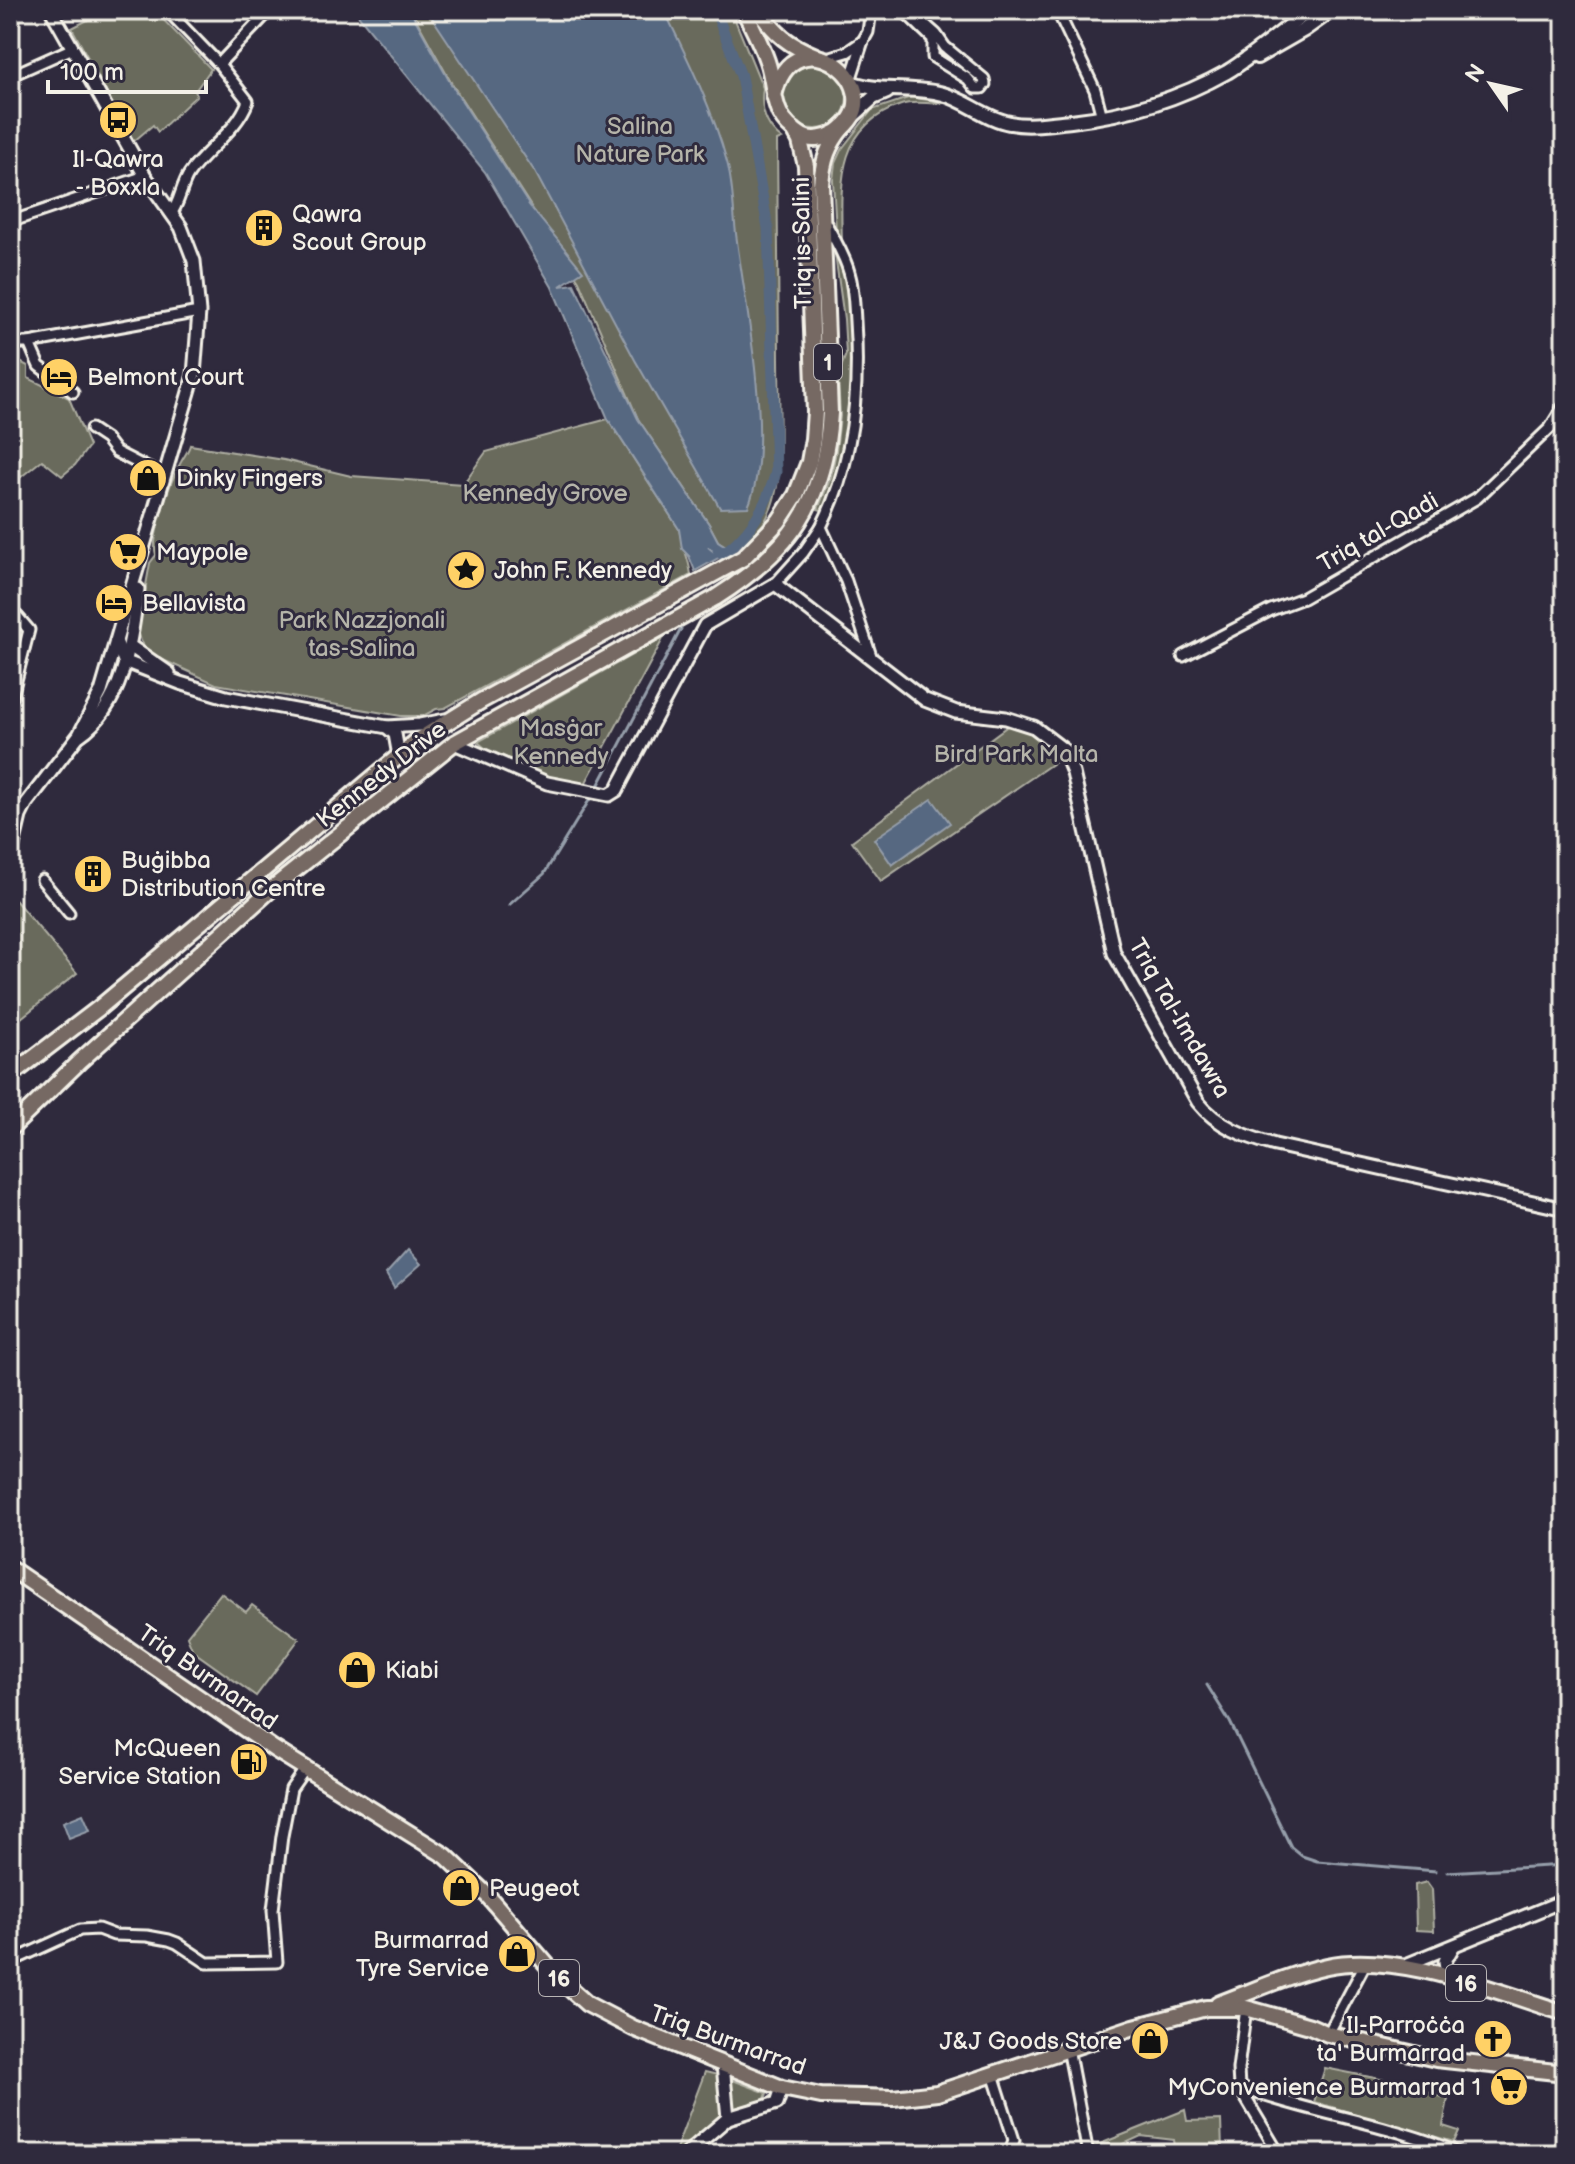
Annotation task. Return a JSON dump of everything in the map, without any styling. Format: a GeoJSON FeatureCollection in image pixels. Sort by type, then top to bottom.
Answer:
{"type":"FeatureCollection","features":[{"type":"Feature","properties":{"kind":"main road","name":"1"},"geometry":{"type":"LineString","coordinates":[[744,10],[768,64],[776,107],[783,121],[794,130]]}},
{"type":"Feature","properties":{"kind":"main road"},"geometry":{"type":"LineString","coordinates":[[758,10],[772,29],[791,46],[843,68],[852,80],[872,90],[920,89],[946,94],[1009,123],[1040,124],[1102,117],[1171,98],[1244,60],[1310,10]]}},
{"type":"Feature","properties":{"kind":"main road"},"geometry":{"type":"LineString","coordinates":[[1244,60],[1260,57],[1332,10]]}},
{"type":"Feature","properties":{"kind":"main road"},"geometry":{"type":"LineString","coordinates":[[774,96],[780,77],[791,64],[799,59],[823,58]]}},
{"type":"Feature","properties":{"kind":"main road","name":"1"},"geometry":{"type":"LineString","coordinates":[[846,124],[855,96],[852,80]]}},
{"type":"Feature","properties":{"kind":"main road"},"geometry":{"type":"LineString","coordinates":[[794,130],[806,138],[819,139],[832,135],[873,98],[894,89]]}},
{"type":"Feature","properties":{"kind":"main road","name":"Triq is-Salini"},"geometry":{"type":"LineString","coordinates":[[748,577],[781,547],[799,522],[818,487],[829,438],[821,184],[825,155],[846,124]]}},
{"type":"Feature","properties":{"kind":"main road","name":"Triq is-Salini"},"geometry":{"type":"LineString","coordinates":[[743,558],[779,521],[796,495],[809,462],[813,439],[815,412],[806,166],[794,130]]}},
{"type":"Feature","properties":{"kind":"main road","name":"Kennedy Drive"},"geometry":{"type":"LineString","coordinates":[[10,1076],[99,1008],[399,756],[449,719],[743,558]]}},
{"type":"Feature","properties":{"kind":"main road","name":"Kennedy Drive"},"geometry":{"type":"LineString","coordinates":[[10,1129],[80,1061],[270,890],[454,743],[748,577]]}},
{"type":"Feature","properties":{"kind":"main road","name":"Triq Burmarrad"},"geometry":{"type":"LineString","coordinates":[[10,1568],[305,1769],[446,1856],[487,1895],[559,1979],[587,2004],[633,2028],[782,2088],[821,2096],[893,2098],[937,2093],[1134,2027],[1206,2008],[1246,2008],[1328,2034],[1436,2059],[1565,2073]]}},
{"type":"Feature","properties":{"kind":"main road","name":"16"},"geometry":{"type":"LineString","coordinates":[[1206,2008],[1328,1966],[1365,1964],[1403,1966],[1565,2013]]}},
{"type":"Feature","properties":{"kind":"street"},"geometry":{"type":"LineString","coordinates":[[51,10],[145,176],[181,227],[194,261],[199,312],[194,375],[143,553],[109,704],[93,725],[79,735]]}},
{"type":"Feature","properties":{"kind":"street"},"geometry":{"type":"LineString","coordinates":[[167,10],[219,64],[248,101],[242,116],[188,176],[179,203],[171,214]]}},
{"type":"Feature","properties":{"kind":"street"},"geometry":{"type":"LineString","coordinates":[[219,64],[270,10]]}},
{"type":"Feature","properties":{"kind":"street"},"geometry":{"type":"LineString","coordinates":[[852,80],[868,32],[871,10]]}},
{"type":"Feature","properties":{"kind":"street"},"geometry":{"type":"LineString","coordinates":[[906,10],[984,79],[982,88],[975,88],[968,79],[933,57],[933,39],[906,10]]}},
{"type":"Feature","properties":{"kind":"street"},"geometry":{"type":"LineString","coordinates":[[1057,10],[1095,90],[1102,117]]}},
{"type":"Feature","properties":{"kind":"street"},"geometry":{"type":"LineString","coordinates":[[823,58],[847,52],[863,41]]}},
{"type":"Feature","properties":{"kind":"street"},"geometry":{"type":"LineString","coordinates":[[10,76],[73,48]]}},
{"type":"Feature","properties":{"kind":"street"},"geometry":{"type":"LineString","coordinates":[[10,222],[145,176]]}},
{"type":"Feature","properties":{"kind":"street"},"geometry":{"type":"LineString","coordinates":[[454,743],[547,783],[601,796],[609,795],[617,790],[705,625],[775,584],[803,553],[821,527],[840,484],[852,428],[858,357],[849,270],[822,215]]}},
{"type":"Feature","properties":{"kind":"street"},"geometry":{"type":"LineString","coordinates":[[10,343],[29,343],[199,312]]}},
{"type":"Feature","properties":{"kind":"street"},"geometry":{"type":"LineString","coordinates":[[29,343],[39,366],[73,392]]}},
{"type":"Feature","properties":{"kind":"street","name":"Triq tal-Qadi"},"geometry":{"type":"LineString","coordinates":[[1183,656],[1271,610],[1303,598],[1477,498],[1550,428],[1565,404]]}},
{"type":"Feature","properties":{"kind":"street"},"geometry":{"type":"LineString","coordinates":[[91,429],[106,439],[116,452],[163,476]]}},
{"type":"Feature","properties":{"kind":"street"},"geometry":{"type":"LineString","coordinates":[[821,527],[846,581],[872,659]]}},
{"type":"Feature","properties":{"kind":"street","name":"Triq Tal-Imdawra"},"geometry":{"type":"LineString","coordinates":[[775,584],[925,700],[956,712],[1023,722],[1064,750],[1073,773],[1114,953],[1198,1102],[1211,1116],[1234,1130],[1275,1145],[1565,1209]]}},
{"type":"Feature","properties":{"kind":"street"},"geometry":{"type":"LineString","coordinates":[[10,614],[17,616],[29,630],[10,704]]}},
{"type":"Feature","properties":{"kind":"street"},"geometry":{"type":"LineString","coordinates":[[123,650],[198,689],[226,697],[387,727],[449,719]]}},
{"type":"Feature","properties":{"kind":"street"},"geometry":{"type":"LineString","coordinates":[[10,859],[20,816],[26,804],[79,735],[123,650]]}},
{"type":"Feature","properties":{"kind":"street"},"geometry":{"type":"LineString","coordinates":[[387,727],[395,734],[399,756]]}},
{"type":"Feature","properties":{"kind":"street"},"geometry":{"type":"LineString","coordinates":[[42,880],[69,913]]}},
{"type":"Feature","properties":{"kind":"street"},"geometry":{"type":"LineString","coordinates":[[10,1962],[80,1930],[90,1929],[177,1943],[207,1963],[277,1962],[273,1910],[282,1836],[291,1789],[305,1769]]}},
{"type":"Feature","properties":{"kind":"street"},"geometry":{"type":"LineString","coordinates":[[1403,1966],[1565,1900]]}},
{"type":"Feature","properties":{"kind":"street"},"geometry":{"type":"LineString","coordinates":[[1448,1978],[1445,1961],[1453,1946]]}},
{"type":"Feature","properties":{"kind":"street"},"geometry":{"type":"LineString","coordinates":[[1328,2034],[1365,1964]]}},
{"type":"Feature","properties":{"kind":"street"},"geometry":{"type":"LineString","coordinates":[[1246,2008],[1238,2069],[1239,2087],[1279,2154]]}},
{"type":"Feature","properties":{"kind":"street"},"geometry":{"type":"LineString","coordinates":[[1068,2048],[1088,2154]]}},
{"type":"Feature","properties":{"kind":"street"},"geometry":{"type":"LineString","coordinates":[[723,2065],[728,2118]]}},
{"type":"Feature","properties":{"kind":"street"},"geometry":{"type":"LineString","coordinates":[[993,2074],[1014,2140],[1009,2154]]}},
{"type":"Feature","properties":{"kind":"street"},"geometry":{"type":"LineString","coordinates":[[1239,2087],[1401,2132],[1456,2153]]}},
{"type":"Feature","properties":{"kind":"street"},"geometry":{"type":"LineString","coordinates":[[686,2154],[728,2118],[777,2103],[782,2088]]}},
{"type":"Feature","properties":{"kind":"street"},"geometry":{"type":"LineString","coordinates":[[1253,2113],[1263,2105],[1264,2096]]}},
{"type":"Feature","properties":{"kind":"green space"},"geometry":{"type":"Polygon","coordinates":[[[107,10],[154,10],[211,69],[195,91],[197,95],[158,132],[153,125],[133,142],[72,28],[107,10]]]}},
{"type":"Feature","properties":{"kind":"green space","name":"Salina Nature Park"},"geometry":{"type":"Polygon","coordinates":[[[411,10],[731,10],[763,88],[765,116],[782,139],[777,141],[780,468],[768,516],[754,534],[732,550],[718,541],[638,419],[579,281],[452,84],[411,10]]]}},
{"type":"Feature","properties":{"kind":"green space"},"geometry":{"type":"Polygon","coordinates":[[[815,65],[833,71],[841,79],[847,97],[841,115],[833,123],[815,129],[797,123],[789,115],[783,97],[789,79],[797,71],[815,65]]]}},
{"type":"Feature","properties":{"kind":"green space"},"geometry":{"type":"Polygon","coordinates":[[[911,97],[944,103],[901,105],[879,115],[863,128],[846,162],[841,202],[842,245],[836,232],[833,180],[835,163],[841,150],[872,110],[911,97]]]}},
{"type":"Feature","properties":{"kind":"green space"},"geometry":{"type":"Polygon","coordinates":[[[835,254],[844,271],[850,296],[851,395],[839,481],[826,511],[818,509],[831,477],[836,451],[840,416],[838,376],[846,354],[835,254]]]}},
{"type":"Feature","properties":{"kind":"green space"},"geometry":{"type":"Polygon","coordinates":[[[10,357],[28,366],[28,378],[69,398],[89,446],[62,476],[42,460],[10,486],[10,357]]]}},
{"type":"Feature","properties":{"kind":"green space","name":"Masġar Kennedy"},"geometry":{"type":"Polygon","coordinates":[[[608,419],[679,529],[691,575],[445,708],[423,716],[401,716],[216,684],[150,654],[141,641],[138,630],[150,563],[156,555],[156,536],[162,508],[190,445],[284,460],[351,476],[463,484],[486,452],[608,419]]]}},
{"type":"Feature","properties":{"kind":"green space","name":"Masġar Kennedy"},"geometry":{"type":"Polygon","coordinates":[[[664,637],[584,786],[555,781],[514,767],[478,742],[664,637]]]}},
{"type":"Feature","properties":{"kind":"green space","name":"Bird Park Malta"},"geometry":{"type":"Polygon","coordinates":[[[1013,722],[1046,740],[1059,759],[881,881],[852,841],[1013,722]]]}},
{"type":"Feature","properties":{"kind":"green space"},"geometry":{"type":"Polygon","coordinates":[[[10,894],[77,973],[10,1027],[10,894]]]}},
{"type":"Feature","properties":{"kind":"green space"},"geometry":{"type":"Polygon","coordinates":[[[221,1593],[246,1612],[252,1605],[299,1639],[256,1696],[193,1651],[187,1636],[221,1593]]]}},
{"type":"Feature","properties":{"kind":"green space"},"geometry":{"type":"Polygon","coordinates":[[[1427,1882],[1432,1889],[1434,1931],[1416,1930],[1415,1885],[1427,1882]]]}},
{"type":"Feature","properties":{"kind":"green space"},"geometry":{"type":"Polygon","coordinates":[[[1325,2068],[1405,2084],[1448,2099],[1443,2126],[1459,2131],[1454,2142],[1314,2102],[1325,2068]]]}},
{"type":"Feature","properties":{"kind":"green space"},"geometry":{"type":"Polygon","coordinates":[[[705,2072],[718,2075],[721,2113],[701,2138],[674,2154],[705,2072]]]}},
{"type":"Feature","properties":{"kind":"green space"},"geometry":{"type":"Polygon","coordinates":[[[730,2079],[767,2093],[764,2102],[731,2109],[730,2079]]]}},
{"type":"Feature","properties":{"kind":"green space"},"geometry":{"type":"Polygon","coordinates":[[[1185,2110],[1187,2121],[1221,2120],[1222,2150],[1176,2154],[1174,2140],[1141,2136],[1102,2154],[1091,2154],[1090,2148],[1185,2110]]]}},
{"type":"Feature","properties":{"kind":"water"},"geometry":{"type":"Polygon","coordinates":[[[354,10],[410,10],[451,84],[529,205],[583,271],[560,286],[574,284],[638,419],[718,541],[732,550],[721,556],[708,547],[720,557],[695,571],[689,556],[682,549],[679,529],[608,419],[552,287],[485,172],[354,10]]]}},
{"type":"Feature","properties":{"kind":"water","name":"Salina Nature Park"},"geometry":{"type":"Polygon","coordinates":[[[427,10],[664,10],[707,104],[731,181],[759,414],[756,481],[748,507],[720,508],[635,360],[535,172],[427,10]]]}},
{"type":"Feature","properties":{"kind":"water"},"geometry":{"type":"Polygon","coordinates":[[[932,799],[950,823],[892,865],[874,839],[932,799]]]}},
{"type":"Feature","properties":{"kind":"water"},"geometry":{"type":"Polygon","coordinates":[[[408,1250],[421,1264],[394,1288],[386,1274],[408,1250]]]}},
{"type":"Feature","properties":{"kind":"water"},"geometry":{"type":"Polygon","coordinates":[[[83,1814],[90,1830],[69,1838],[63,1822],[83,1814]]]}},
{"type":"Feature","properties":{"kind":"waterway"},"geometry":{"type":"LineString","coordinates":[[715,10],[741,76],[768,228],[776,472],[763,507],[749,528],[722,554],[718,550]]}},
{"type":"Feature","properties":{"kind":"waterway"},"geometry":{"type":"LineString","coordinates":[[597,788],[681,629]]}},
{"type":"Feature","properties":{"kind":"waterway"},"geometry":{"type":"LineString","coordinates":[[509,905],[544,874],[593,794]]}},
{"type":"Feature","properties":{"kind":"waterway"},"geometry":{"type":"LineString","coordinates":[[1207,1685],[1230,1722],[1291,1847],[1302,1856],[1317,1861],[1436,1871]]}},
{"type":"Feature","properties":{"kind":"waterway"},"geometry":{"type":"LineString","coordinates":[[1447,1872],[1565,1865]]}},
{"type":"Feature","properties":{"kind":"place","name":"Il-Qawra - Boxxla"},"geometry":{"type":"Point","coordinates":[118,120]}},
{"type":"Feature","properties":{"kind":"place","name":"Qawra Scout Group"},"geometry":{"type":"Point","coordinates":[264,228]}},
{"type":"Feature","properties":{"kind":"place","name":"Belmont Court"},"geometry":{"type":"Point","coordinates":[59,377]}},
{"type":"Feature","properties":{"kind":"place","name":"Dinky Fingers"},"geometry":{"type":"Point","coordinates":[148,478]}},
{"type":"Feature","properties":{"kind":"place","name":"Maypole"},"geometry":{"type":"Point","coordinates":[128,552]}},
{"type":"Feature","properties":{"kind":"place","name":"John F. Kennedy"},"geometry":{"type":"Point","coordinates":[466,570]}},
{"type":"Feature","properties":{"kind":"place","name":"Bellavista"},"geometry":{"type":"Point","coordinates":[114,603]}},
{"type":"Feature","properties":{"kind":"place","name":"Buġibba Distribution Centre"},"geometry":{"type":"Point","coordinates":[93,874]}},
{"type":"Feature","properties":{"kind":"place","name":"Kiabi"},"geometry":{"type":"Point","coordinates":[357,1670]}},
{"type":"Feature","properties":{"kind":"place","name":"McQueen Service Station"},"geometry":{"type":"Point","coordinates":[249,1762]}},
{"type":"Feature","properties":{"kind":"place","name":"Peugeot"},"geometry":{"type":"Point","coordinates":[461,1888]}},
{"type":"Feature","properties":{"kind":"place","name":"Burmarrad Tyre Service"},"geometry":{"type":"Point","coordinates":[517,1954]}},
{"type":"Feature","properties":{"kind":"place","name":"Il-Parroċċa ta' Burmarrad"},"geometry":{"type":"Point","coordinates":[1493,2039]}},
{"type":"Feature","properties":{"kind":"place","name":"J&J Goods Store"},"geometry":{"type":"Point","coordinates":[1150,2041]}},
{"type":"Feature","properties":{"kind":"place","name":"MyConvenience Burmarrad 1"},"geometry":{"type":"Point","coordinates":[1509,2087]}},
{"type":"Feature","properties":{"kind":"park label","name":"Kennedy Grove"},"geometry":{"type":"Point","coordinates":[545,493]}},
{"type":"Feature","properties":{"kind":"park label","name":"Park Nazzjonali tas-Salina"},"geometry":{"type":"Point","coordinates":[362,634]}}]}
